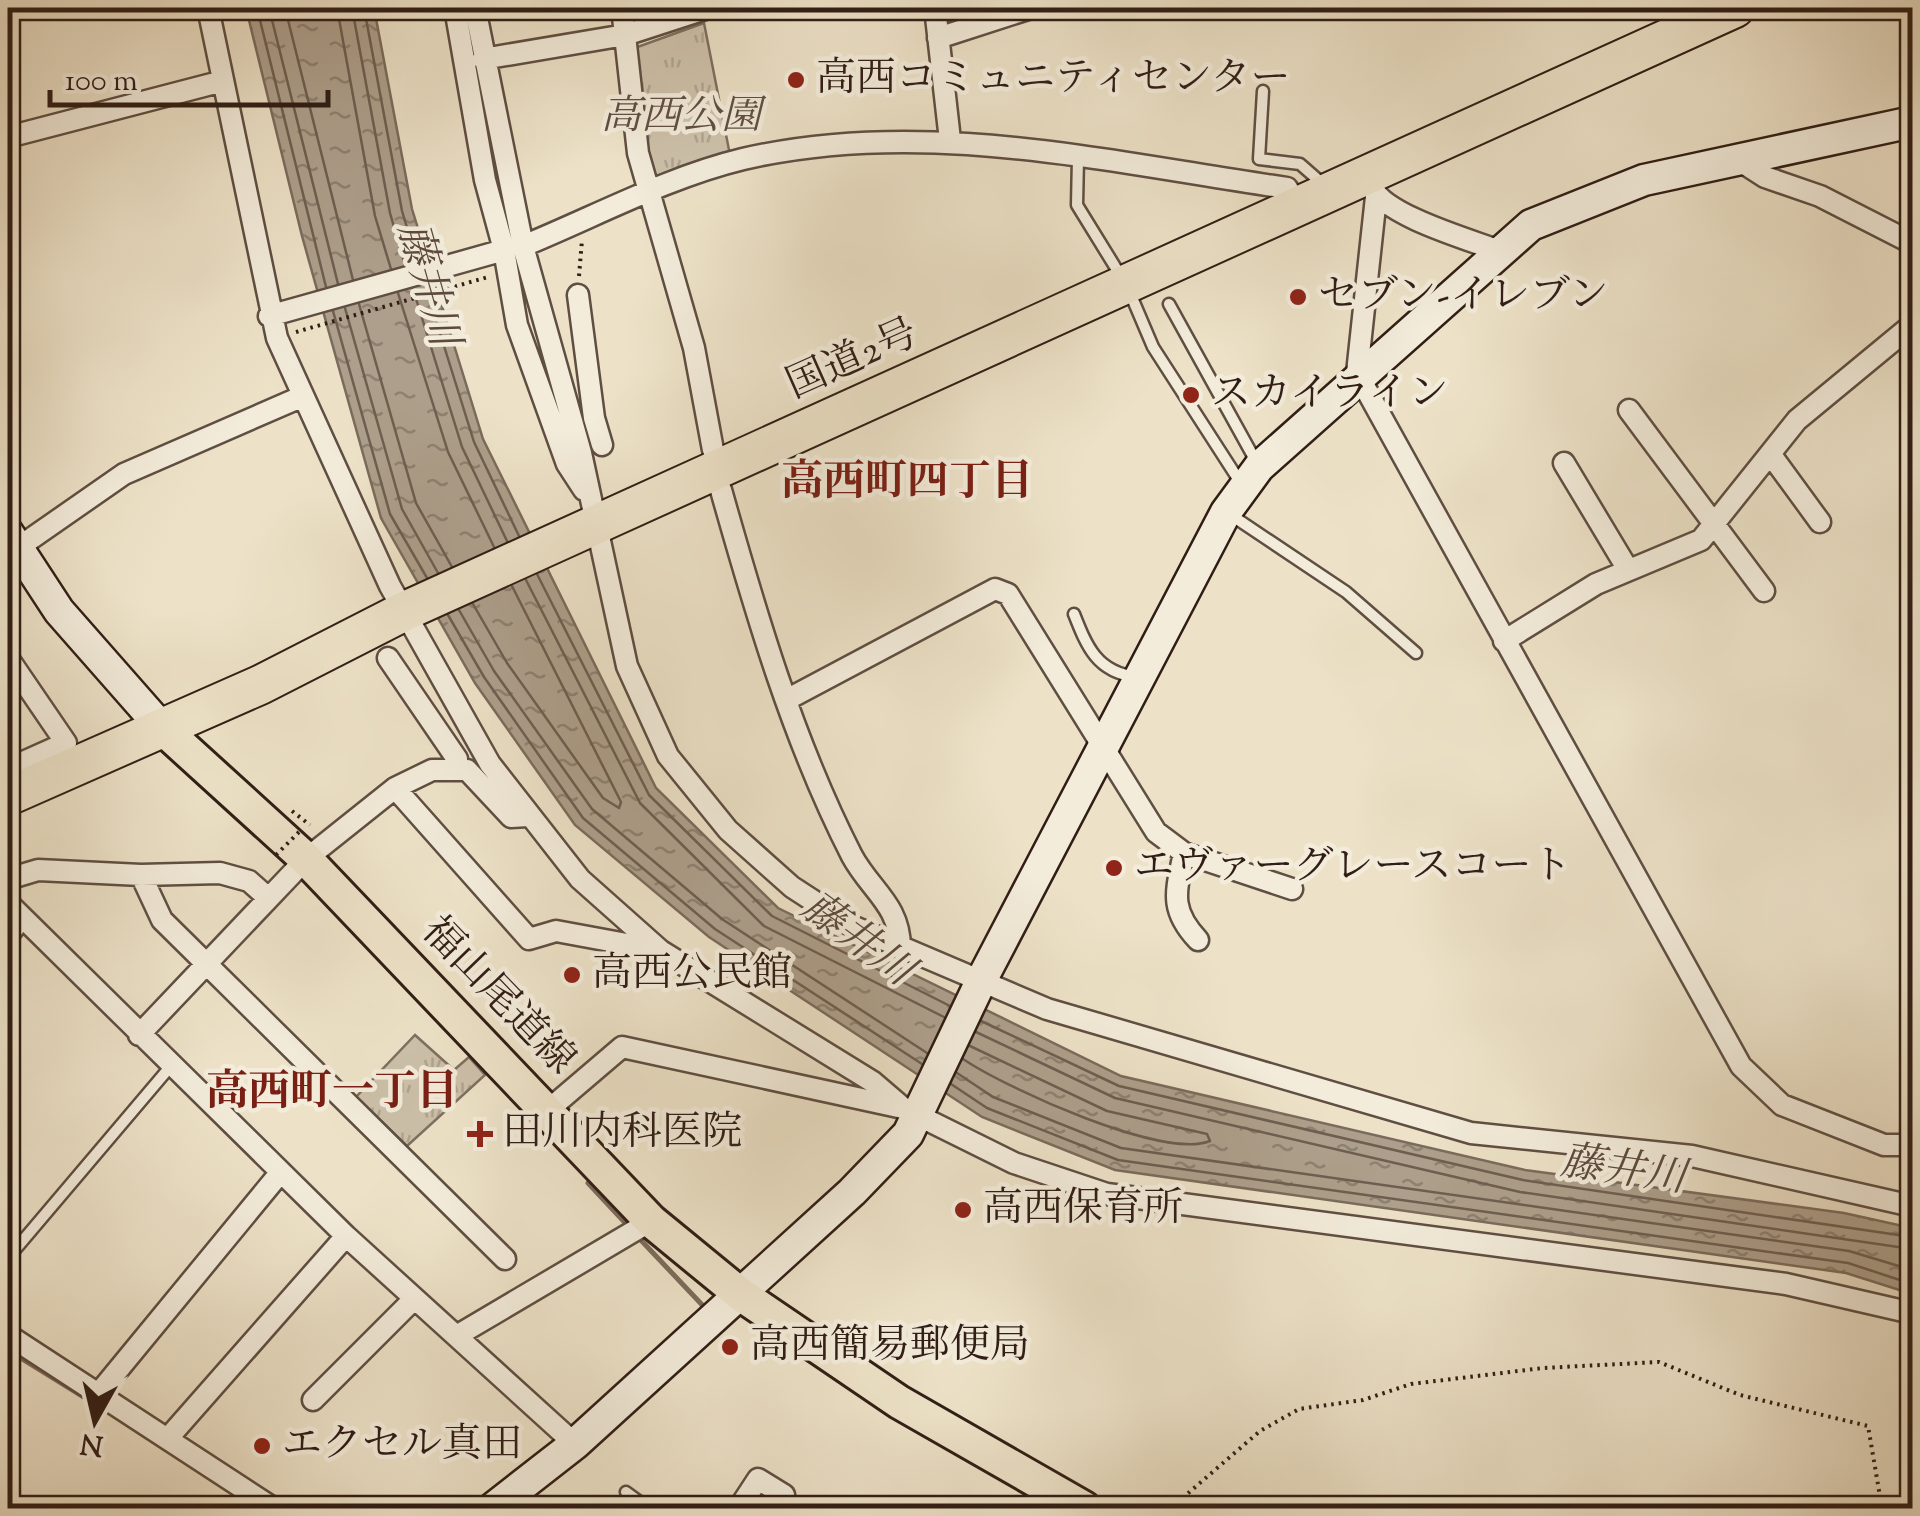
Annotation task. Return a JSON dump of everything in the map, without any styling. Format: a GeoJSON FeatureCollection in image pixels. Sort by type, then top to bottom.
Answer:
{"type":"FeatureCollection","features":[{"type":"Feature","properties":{"kind":"highway","name":"国道2号"},"geometry":{"type":"LineString","coordinates":[[8,796],[260,685],[589,520],[1315,200],[1372,187],[1676,20],[1735,8]]}},
{"type":"Feature","properties":{"kind":"main road","name":"福山尾道線"},"geometry":{"type":"LineString","coordinates":[[161,726],[295,848],[651,1221],[740,1294],[899,1402],[1084,1508]]}},
{"type":"Feature","properties":{"kind":"street"},"geometry":{"type":"LineString","coordinates":[[208,8],[269,316],[301,397],[404,611],[490,764],[580,879],[648,944],[916,1109],[1014,1164],[1107,1194],[1786,1284],[1912,1314]]}},
{"type":"Feature","properties":{"kind":"street"},"geometry":{"type":"LineString","coordinates":[[456,8],[485,180],[574,429],[589,520],[628,666],[668,756],[728,830],[792,887],[852,926],[979,986],[1471,1133],[1692,1156],[1912,1206]]}},
{"type":"Feature","properties":{"kind":"street"},"geometry":{"type":"LineString","coordinates":[[475,8],[512,256],[517,325],[589,520]]}},
{"type":"Feature","properties":{"kind":"street"},"geometry":{"type":"LineString","coordinates":[[622,8],[638,153],[694,348],[713,450]]}},
{"type":"Feature","properties":{"kind":"street"},"geometry":{"type":"LineString","coordinates":[[483,58],[625,35],[708,8]]}},
{"type":"Feature","properties":{"kind":"street"},"geometry":{"type":"LineString","coordinates":[[934,8],[950,140]]}},
{"type":"Feature","properties":{"kind":"street"},"geometry":{"type":"LineString","coordinates":[[938,38],[1031,8]]}},
{"type":"Feature","properties":{"kind":"street"},"geometry":{"type":"LineString","coordinates":[[8,137],[223,81]]}},
{"type":"Feature","properties":{"kind":"street"},"geometry":{"type":"LineString","coordinates":[[493,1508],[575,1444],[852,1192],[908,1134],[916,1109],[979,986],[1242,488],[1531,225],[1644,180],[1734,157],[1808,147],[1912,122]]}},
{"type":"Feature","properties":{"kind":"street"},"geometry":{"type":"LineString","coordinates":[[269,316],[512,256],[580,222],[740,160],[863,140],[950,140],[1287,188],[1315,200]]}},
{"type":"Feature","properties":{"kind":"street"},"geometry":{"type":"LineString","coordinates":[[1734,157],[1765,178],[1820,196],[1912,243]]}},
{"type":"Feature","properties":{"kind":"street"},"geometry":{"type":"LineString","coordinates":[[1502,252],[1427,224],[1372,187],[1357,373],[1742,1066],[1782,1106],[1884,1144],[1912,1146]]}},
{"type":"Feature","properties":{"kind":"street"},"geometry":{"type":"LineString","coordinates":[[578,296],[594,418],[602,445]]}},
{"type":"Feature","properties":{"kind":"street"},"geometry":{"type":"LineString","coordinates":[[1504,642],[1627,568],[1701,540],[1797,420],[1912,325]]}},
{"type":"Feature","properties":{"kind":"street"},"geometry":{"type":"LineString","coordinates":[[161,726],[59,610],[11,545],[124,474],[301,397]]}},
{"type":"Feature","properties":{"kind":"street"},"geometry":{"type":"LineString","coordinates":[[1629,410],[1764,591]]}},
{"type":"Feature","properties":{"kind":"street"},"geometry":{"type":"LineString","coordinates":[[574,429],[594,418]]}},
{"type":"Feature","properties":{"kind":"street"},"geometry":{"type":"LineString","coordinates":[[1771,454],[1820,522]]}},
{"type":"Feature","properties":{"kind":"street"},"geometry":{"type":"LineString","coordinates":[[1564,463],[1627,568]]}},
{"type":"Feature","properties":{"kind":"street"},"geometry":{"type":"LineString","coordinates":[[721,490],[776,676],[826,806],[856,864],[900,922],[900,948]]}},
{"type":"Feature","properties":{"kind":"street"},"geometry":{"type":"LineString","coordinates":[[788,699],[995,589],[1008,594],[1103,753],[1156,832],[1184,853],[1292,889]]}},
{"type":"Feature","properties":{"kind":"street"},"geometry":{"type":"LineString","coordinates":[[8,658],[66,743],[8,768]]}},
{"type":"Feature","properties":{"kind":"street"},"geometry":{"type":"LineString","coordinates":[[388,658],[456,759],[455,770]]}},
{"type":"Feature","properties":{"kind":"street"},"geometry":{"type":"LineString","coordinates":[[139,1035],[266,897],[295,848],[395,788],[432,770],[466,770],[511,817],[528,816]]}},
{"type":"Feature","properties":{"kind":"street"},"geometry":{"type":"LineString","coordinates":[[395,788],[529,939],[556,930],[648,944]]}},
{"type":"Feature","properties":{"kind":"street"},"geometry":{"type":"LineString","coordinates":[[1184,853],[1176,893],[1179,920],[1198,940]]}},
{"type":"Feature","properties":{"kind":"street"},"geometry":{"type":"LineString","coordinates":[[8,879],[38,870],[141,876],[220,873],[249,881],[266,897]]}},
{"type":"Feature","properties":{"kind":"street"},"geometry":{"type":"LineString","coordinates":[[141,876],[162,920],[506,1259]]}},
{"type":"Feature","properties":{"kind":"street"},"geometry":{"type":"LineString","coordinates":[[12,919],[139,1035],[413,1300],[575,1444]]}},
{"type":"Feature","properties":{"kind":"street"},"geometry":{"type":"LineString","coordinates":[[548,1111],[622,1046],[916,1109]]}},
{"type":"Feature","properties":{"kind":"street"},"geometry":{"type":"LineString","coordinates":[[99,1392],[280,1174]]}},
{"type":"Feature","properties":{"kind":"street"},"geometry":{"type":"LineString","coordinates":[[458,1336],[651,1221]]}},
{"type":"Feature","properties":{"kind":"street"},"geometry":{"type":"LineString","coordinates":[[169,1437],[346,1236]]}},
{"type":"Feature","properties":{"kind":"street"},"geometry":{"type":"LineString","coordinates":[[313,1400],[413,1300]]}},
{"type":"Feature","properties":{"kind":"street"},"geometry":{"type":"LineString","coordinates":[[13,1349],[99,1392],[274,1508]]}},
{"type":"Feature","properties":{"kind":"street"},"geometry":{"type":"LineString","coordinates":[[739,1508],[758,1479],[784,1495]]}},
{"type":"Feature","properties":{"kind":"lane"},"geometry":{"type":"LineString","coordinates":[[1263,91],[1259,158],[1300,164],[1315,200]]}},
{"type":"Feature","properties":{"kind":"lane"},"geometry":{"type":"LineString","coordinates":[[1078,158],[1078,204],[1126,286],[1154,347],[1242,488],[1346,592],[1416,654]]}},
{"type":"Feature","properties":{"kind":"lane"},"geometry":{"type":"LineString","coordinates":[[1169,304],[1242,488]]}},
{"type":"Feature","properties":{"kind":"lane"},"geometry":{"type":"LineString","coordinates":[[1074,614],[1093,658],[1118,674],[1142,678]]}},
{"type":"Feature","properties":{"kind":"lane"},"geometry":{"type":"LineString","coordinates":[[8,1258],[170,1066]]}},
{"type":"Feature","properties":{"kind":"lane"},"geometry":{"type":"LineString","coordinates":[[626,1492],[648,1508]]}},
{"type":"Feature","properties":{"kind":"lane"},"geometry":{"type":"LineString","coordinates":[[667,1508],[672,1504],[678,1508]]}},
{"type":"Feature","properties":{"kind":"path"},"geometry":{"type":"LineString","coordinates":[[578,296],[580,222]]}},
{"type":"Feature","properties":{"kind":"path"},"geometry":{"type":"LineString","coordinates":[[276,338],[512,256]]}},
{"type":"Feature","properties":{"kind":"path"},"geometry":{"type":"LineString","coordinates":[[1171,1508],[1260,1431],[1299,1409],[1363,1400],[1412,1384],[1544,1368],[1659,1362],[1740,1395],[1868,1426],[1882,1508]]}},
{"type":"Feature","properties":{"kind":"green space","name":"高西公園"},"geometry":{"type":"Polygon","coordinates":[[[704,23],[730,155],[653,181],[629,50],[704,23]]]}},
{"type":"Feature","properties":{"kind":"green space"},"geometry":{"type":"Polygon","coordinates":[[[415,1035],[454,1070],[469,1057],[485,1075],[407,1146],[356,1097],[415,1035]]]}},
{"type":"Feature","properties":{"kind":"water","name":"藤井川"},"geometry":{"type":"Polygon","coordinates":[[[246,8],[374,8],[412,209],[483,439],[656,788],[778,908],[1121,1076],[1525,1170],[1844,1213],[1912,1228],[1912,1294],[1846,1273],[1115,1170],[982,1117],[709,937],[575,825],[475,683],[381,518],[302,236],[246,8]]]}},
{"type":"Feature","properties":{"kind":"waterway"},"geometry":{"type":"LineString","coordinates":[[588,1183],[630,1228]]}},
{"type":"Feature","properties":{"kind":"waterway"},"geometry":{"type":"LineString","coordinates":[[637,1236],[707,1310]]}},
{"type":"Feature","properties":{"kind":"waterway"},"geometry":{"type":"LineString","coordinates":[[8,1350],[100,1407]]}},
{"type":"Feature","properties":{"kind":"place","name":"高西コミュニティセンター"},"geometry":{"type":"Point","coordinates":[796,80]}},
{"type":"Feature","properties":{"kind":"place","name":"セブン-イレブン"},"geometry":{"type":"Point","coordinates":[1298,297]}},
{"type":"Feature","properties":{"kind":"place","name":"スカイライン"},"geometry":{"type":"Point","coordinates":[1191,395]}},
{"type":"Feature","properties":{"kind":"place","name":"エヴァーグレースコート"},"geometry":{"type":"Point","coordinates":[1114,868]}},
{"type":"Feature","properties":{"kind":"place","name":"高西公民館"},"geometry":{"type":"Point","coordinates":[572,975]}},
{"type":"Feature","properties":{"kind":"place","name":"田川内科医院"},"geometry":{"type":"Point","coordinates":[480,1134]}},
{"type":"Feature","properties":{"kind":"place","name":"高西保育所"},"geometry":{"type":"Point","coordinates":[963,1210]}},
{"type":"Feature","properties":{"kind":"place","name":"高西簡易郵便局"},"geometry":{"type":"Point","coordinates":[730,1347]}},
{"type":"Feature","properties":{"kind":"place","name":"エクセル真田"},"geometry":{"type":"Point","coordinates":[262,1446]}},
{"type":"Feature","properties":{"kind":"district","name":"高西町四丁目"},"geometry":{"type":"Point","coordinates":[907,484]}},
{"type":"Feature","properties":{"kind":"district","name":"高西町一丁目"},"geometry":{"type":"Point","coordinates":[332,1094]}}]}
